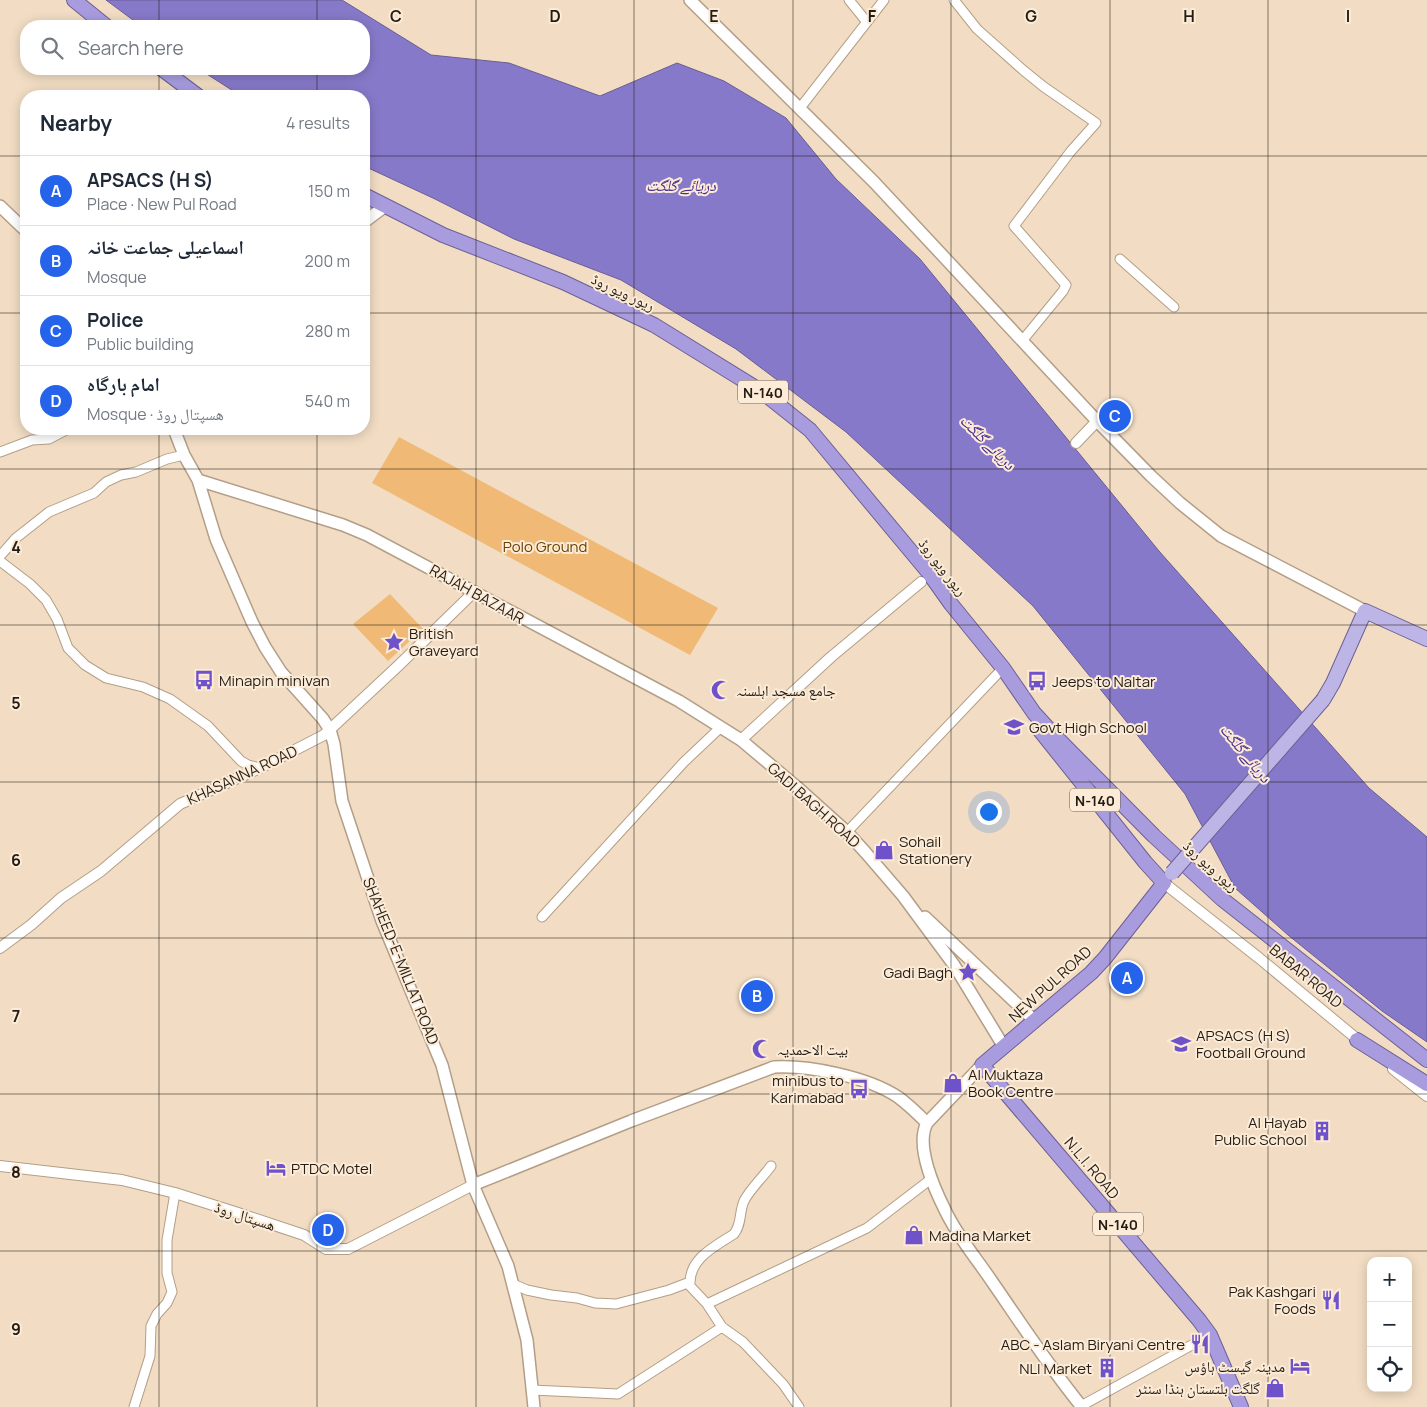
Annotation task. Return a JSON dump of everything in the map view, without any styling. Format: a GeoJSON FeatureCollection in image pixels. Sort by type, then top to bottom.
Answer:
{"type":"FeatureCollection","features":[{"type":"Feature","properties":{"kind":"highway"},"geometry":{"type":"LineString","coordinates":[[74,0],[99,20]]}},
{"type":"Feature","properties":{"kind":"highway"},"geometry":{"type":"LineString","coordinates":[[170,75],[190,90]]}},
{"type":"Feature","properties":{"kind":"highway","name":"ریور ویو روڈ"},"geometry":{"type":"LineString","coordinates":[[370,199],[443,236],[563,282],[654,325],[761,391],[810,430],[929,573],[951,604],[1003,668],[1034,713],[1154,836],[1222,899],[1427,1060]]}},
{"type":"Feature","properties":{"kind":"highway","name":"N-140"},"geometry":{"type":"LineString","coordinates":[[1034,713],[1036,726],[1044,737],[1144,862],[1168,878]]}},
{"type":"Feature","properties":{"kind":"highway","name":"NEW PUL ROAD"},"geometry":{"type":"LineString","coordinates":[[1004,1047],[1091,973],[1168,878]]}},
{"type":"Feature","properties":{"kind":"highway"},"geometry":{"type":"LineString","coordinates":[[1357,1040],[1427,1084]]}},
{"type":"Feature","properties":{"kind":"highway"},"geometry":{"type":"LineString","coordinates":[[982,1065],[1004,1047]]}},
{"type":"Feature","properties":{"kind":"highway","name":"N.L.I. ROAD"},"geometry":{"type":"LineString","coordinates":[[982,1065],[1199,1320],[1210,1335],[1238,1401]]}},
{"type":"Feature","properties":{"kind":"main road"},"geometry":{"type":"LineString","coordinates":[[690,0],[874,182],[1098,421],[1180,503],[1221,536],[1365,611],[1427,639]]}},
{"type":"Feature","properties":{"kind":"main road"},"geometry":{"type":"LineString","coordinates":[[0,206],[20,225]]}},
{"type":"Feature","properties":{"kind":"main road"},"geometry":{"type":"LineString","coordinates":[[370,218],[384,207]]}},
{"type":"Feature","properties":{"kind":"main road","name":"SHAHEED-E-MILLAT ROAD"},"geometry":{"type":"LineString","coordinates":[[176,435],[184,455],[198,480],[216,539],[238,593],[256,630],[281,672],[324,719],[330,730],[334,744],[342,802],[382,921],[442,1064],[473,1185],[508,1266],[527,1340],[534,1407]]}},
{"type":"Feature","properties":{"kind":"main road","name":"RAJAH BAZAAR"},"geometry":{"type":"LineString","coordinates":[[198,480],[343,525],[367,535],[679,701],[740,740]]}},
{"type":"Feature","properties":{"kind":"main road"},"geometry":{"type":"LineString","coordinates":[[1168,878],[1323,700],[1333,683],[1365,611]]}},
{"type":"Feature","properties":{"kind":"main road","name":"GADI BAGH ROAD"},"geometry":{"type":"LineString","coordinates":[[740,740],[847,832],[903,896],[954,965],[1004,1047]]}},
{"type":"Feature","properties":{"kind":"main road","name":"GADI BAGH ROAD"},"geometry":{"type":"LineString","coordinates":[[903,896],[1035,1021]]}},
{"type":"Feature","properties":{"kind":"main road"},"geometry":{"type":"LineString","coordinates":[[954,965],[966,955]]}},
{"type":"Feature","properties":{"kind":"main road"},"geometry":{"type":"LineString","coordinates":[[982,1065],[928,1123],[924,1130],[922,1139],[932,1179],[951,1222],[1081,1406]]}},
{"type":"Feature","properties":{"kind":"main road"},"geometry":{"type":"LineString","coordinates":[[473,1185],[631,1121],[774,1067],[788,1066],[815,1069],[842,1075],[877,1087],[896,1096],[928,1123]]}},
{"type":"Feature","properties":{"kind":"street"},"geometry":{"type":"LineString","coordinates":[[849,0],[866,21]]}},
{"type":"Feature","properties":{"kind":"street"},"geometry":{"type":"LineString","coordinates":[[800,108],[884,0]]}},
{"type":"Feature","properties":{"kind":"street"},"geometry":{"type":"LineString","coordinates":[[954,0],[977,29],[1023,70],[1044,88],[1096,123],[1071,151],[1014,226],[1066,285],[1022,341]]}},
{"type":"Feature","properties":{"kind":"street"},"geometry":{"type":"LineString","coordinates":[[1120,259],[1174,307]]}},
{"type":"Feature","properties":{"kind":"street"},"geometry":{"type":"LineString","coordinates":[[1076,443],[1098,421]]}},
{"type":"Feature","properties":{"kind":"street"},"geometry":{"type":"LineString","coordinates":[[0,452],[32,440],[49,439],[57,435]]}},
{"type":"Feature","properties":{"kind":"street"},"geometry":{"type":"LineString","coordinates":[[0,556],[16,538],[49,512],[94,493],[106,482],[166,459],[184,455]]}},
{"type":"Feature","properties":{"kind":"street"},"geometry":{"type":"LineString","coordinates":[[0,561],[30,584],[46,600],[57,619],[68,648],[85,665],[106,678],[143,687],[170,699],[208,726],[241,761],[260,768]]}},
{"type":"Feature","properties":{"kind":"street"},"geometry":{"type":"LineString","coordinates":[[740,740],[831,657],[921,582]]}},
{"type":"Feature","properties":{"kind":"street","name":"KHASANNA ROAD"},"geometry":{"type":"LineString","coordinates":[[0,948],[61,898],[101,871],[180,804],[260,768],[312,742],[330,730],[475,591]]}},
{"type":"Feature","properties":{"kind":"street"},"geometry":{"type":"LineString","coordinates":[[847,832],[1003,668]]}},
{"type":"Feature","properties":{"kind":"street"},"geometry":{"type":"LineString","coordinates":[[542,917],[684,762],[721,727]]}},
{"type":"Feature","properties":{"kind":"street","name":"BABAR ROAD"},"geometry":{"type":"LineString","coordinates":[[1168,878],[1173,888],[1427,1096]]}},
{"type":"Feature","properties":{"kind":"street","name":"ھسپتال روڈ"},"geometry":{"type":"LineString","coordinates":[[0,1166],[122,1180],[175,1193],[304,1235],[326,1249],[348,1249],[473,1185]]}},
{"type":"Feature","properties":{"kind":"street"},"geometry":{"type":"LineString","coordinates":[[771,1166],[744,1200],[738,1229],[734,1234],[698,1259],[691,1272],[690,1286],[707,1304],[722,1326],[743,1342],[783,1384],[799,1407]]}},
{"type":"Feature","properties":{"kind":"street"},"geometry":{"type":"LineString","coordinates":[[707,1304],[867,1228],[932,1179]]}},
{"type":"Feature","properties":{"kind":"street"},"geometry":{"type":"LineString","coordinates":[[134,1407],[150,1356],[151,1326],[157,1314],[167,1303],[172,1292],[168,1273],[167,1240],[175,1193]]}},
{"type":"Feature","properties":{"kind":"street"},"geometry":{"type":"LineString","coordinates":[[513,1284],[527,1290],[551,1295],[577,1298],[595,1303],[616,1304],[669,1290],[690,1282]]}},
{"type":"Feature","properties":{"kind":"street"},"geometry":{"type":"LineString","coordinates":[[532,1390],[618,1394],[722,1326]]}},
{"type":"Feature","properties":{"kind":"street"},"geometry":{"type":"LineString","coordinates":[[1081,1406],[1210,1335]]}},
{"type":"Feature","properties":{"kind":"green space","name":"Polo Ground"},"geometry":{"type":"Polygon","coordinates":[[[399,437],[718,608],[690,655],[372,483],[399,437]]]}},
{"type":"Feature","properties":{"kind":"green space"},"geometry":{"type":"Polygon","coordinates":[[[390,594],[423,629],[388,661],[353,624],[390,594]]]}},
{"type":"Feature","properties":{"kind":"water","name":"دریائے گلگت"},"geometry":{"type":"Polygon","coordinates":[[[106,0],[342,0],[431,55],[509,63],[600,96],[677,63],[724,81],[786,118],[836,179],[920,259],[1159,551],[1369,788],[1427,837],[1427,1042],[1382,1011],[1288,935],[1235,888],[1185,794],[1033,606],[846,432],[736,349],[621,280],[514,239],[370,169],[370,90],[232,90],[208,75],[370,75],[370,20],[133,20],[106,0]]]}},
{"type":"Feature","properties":{"kind":"place","name":"Police"},"geometry":{"type":"Point","coordinates":[1115,416]}},
{"type":"Feature","properties":{"kind":"place","name":"British Graveyard"},"geometry":{"type":"Point","coordinates":[394,642]}},
{"type":"Feature","properties":{"kind":"place","name":"Minapin minivan"},"geometry":{"type":"Point","coordinates":[204,680]}},
{"type":"Feature","properties":{"kind":"place","name":"Jeeps to Naltar"},"geometry":{"type":"Point","coordinates":[1037,681]}},
{"type":"Feature","properties":{"kind":"place","name":"جامع مسجد اہلسنہ"},"geometry":{"type":"Point","coordinates":[721,690]}},
{"type":"Feature","properties":{"kind":"place","name":"Govt High School"},"geometry":{"type":"Point","coordinates":[1014,727]}},
{"type":"Feature","properties":{"kind":"place","name":"Sohail Stationery"},"geometry":{"type":"Point","coordinates":[884,850]}},
{"type":"Feature","properties":{"kind":"place","name":"Gadi Bagh"},"geometry":{"type":"Point","coordinates":[968,972]}},
{"type":"Feature","properties":{"kind":"place","name":"APSACS (H S)"},"geometry":{"type":"Point","coordinates":[1127,978]}},
{"type":"Feature","properties":{"kind":"place","name":"اسماعیلی جماعت خانہ"},"geometry":{"type":"Point","coordinates":[757,996]}},
{"type":"Feature","properties":{"kind":"place","name":"APSACS (H S) Football Ground"},"geometry":{"type":"Point","coordinates":[1181,1044]}},
{"type":"Feature","properties":{"kind":"place","name":"بیت الاحمدیہ"},"geometry":{"type":"Point","coordinates":[762,1049]}},
{"type":"Feature","properties":{"kind":"place","name":"Al Muktaza Book Centre"},"geometry":{"type":"Point","coordinates":[953,1083]}},
{"type":"Feature","properties":{"kind":"place","name":"minibus to Karimabad"},"geometry":{"type":"Point","coordinates":[859,1089]}},
{"type":"Feature","properties":{"kind":"place","name":"Al Hayab Public School"},"geometry":{"type":"Point","coordinates":[1322,1131]}},
{"type":"Feature","properties":{"kind":"place","name":"PTDC Motel"},"geometry":{"type":"Point","coordinates":[276,1168]}},
{"type":"Feature","properties":{"kind":"place","name":"امام بارگاہ"},"geometry":{"type":"Point","coordinates":[328,1230]}},
{"type":"Feature","properties":{"kind":"place","name":"Madina Market"},"geometry":{"type":"Point","coordinates":[914,1235]}},
{"type":"Feature","properties":{"kind":"place","name":"Pak Kashgari Foods"},"geometry":{"type":"Point","coordinates":[1331,1300]}},
{"type":"Feature","properties":{"kind":"place","name":"ABC - Aslam Biryani Centre"},"geometry":{"type":"Point","coordinates":[1200,1344]}},
{"type":"Feature","properties":{"kind":"place","name":"مدینہ گیسٹ ہاؤس"},"geometry":{"type":"Point","coordinates":[1300,1366]}},
{"type":"Feature","properties":{"kind":"place","name":"NLI Market"},"geometry":{"type":"Point","coordinates":[1107,1368]}},
{"type":"Feature","properties":{"kind":"place","name":"گلگت بلتستان ہنڈا سنٹر"},"geometry":{"type":"Point","coordinates":[1275,1388]}}]}
